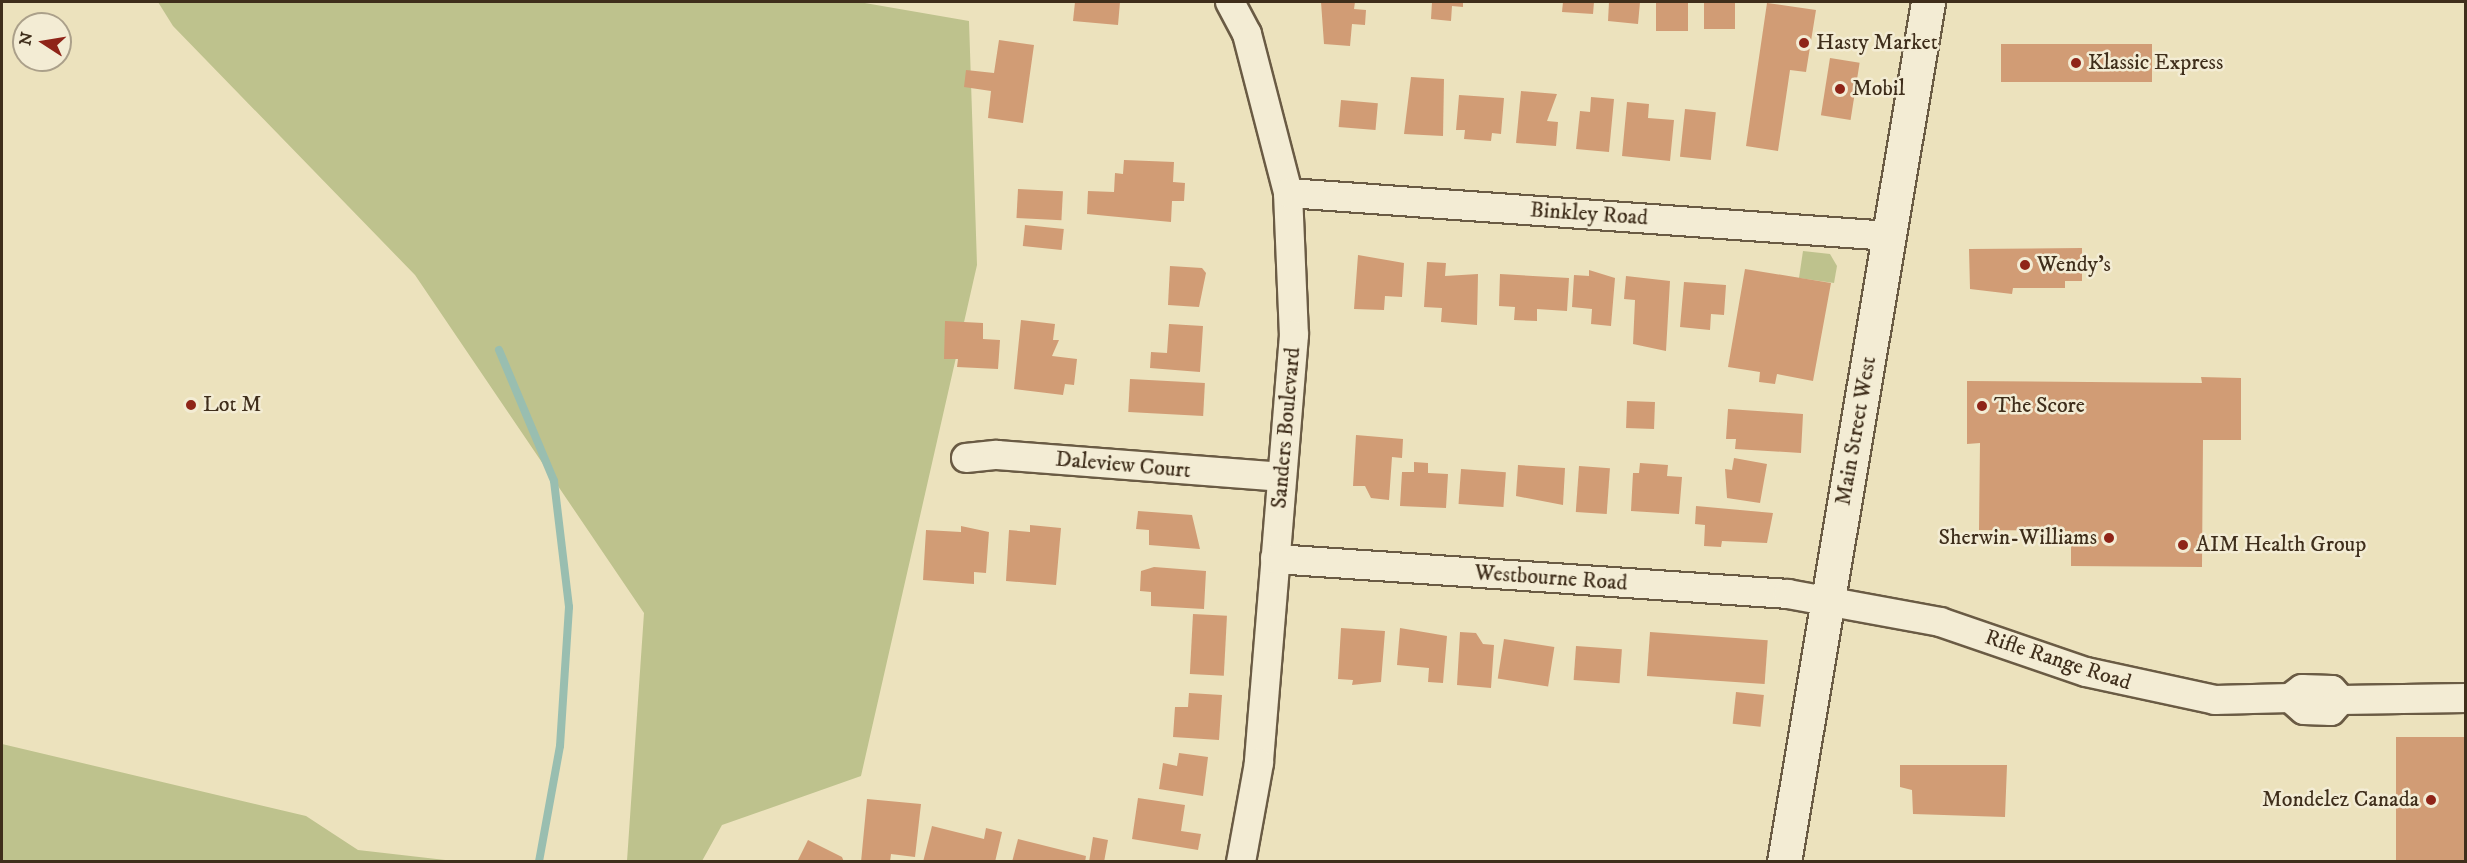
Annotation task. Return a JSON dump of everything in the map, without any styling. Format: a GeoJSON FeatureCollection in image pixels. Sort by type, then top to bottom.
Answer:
{"type":"FeatureCollection","features":[{"type":"Feature","properties":{"kind":"main road","name":"Main Street West"},"geometry":{"type":"LineString","coordinates":[[1784,861],[1928,2]]}},
{"type":"Feature","properties":{"kind":"street","name":"Sanders Boulevard"},"geometry":{"type":"LineString","coordinates":[[1230,2],[1247,34],[1288,193],[1294,335],[1280,477],[1259,763],[1241,861]]}},
{"type":"Feature","properties":{"kind":"street","name":"Binkley Road"},"geometry":{"type":"LineString","coordinates":[[1288,193],[1889,236]]}},
{"type":"Feature","properties":{"kind":"street","name":"Daleview Court"},"geometry":{"type":"LineString","coordinates":[[966,458],[997,455],[1280,477]]}},
{"type":"Feature","properties":{"kind":"street","name":"Westbourne Road"},"geometry":{"type":"LineString","coordinates":[[1275,559],[1827,601]]}},
{"type":"Feature","properties":{"kind":"street","name":"Rifle Range Road"},"geometry":{"type":"LineString","coordinates":[[1827,601],[1940,622],[2152,690],[2215,699],[2290,698],[2302,689],[2332,690],[2341,700],[2466,698]]}},
{"type":"Feature","properties":{"kind":"green space"},"geometry":{"type":"Polygon","coordinates":[[[158,2],[859,2],[969,21],[977,265],[861,776],[722,825],[702,861],[627,861],[644,613],[415,275],[173,26],[158,2]]]}},
{"type":"Feature","properties":{"kind":"green space"},"geometry":{"type":"Polygon","coordinates":[[[1803,251],[1830,254],[1837,266],[1834,283],[1799,278],[1803,251]]]}},
{"type":"Feature","properties":{"kind":"green space"},"geometry":{"type":"Polygon","coordinates":[[[2,744],[306,816],[358,850],[454,861],[2,861],[2,744]]]}},
{"type":"Feature","properties":{"kind":"building"},"geometry":{"type":"Polygon","coordinates":[[[1075,2],[1120,2],[1118,25],[1073,21],[1075,2]]]}},
{"type":"Feature","properties":{"kind":"building"},"geometry":{"type":"Polygon","coordinates":[[[1321,2],[1355,2],[1354,9],[1366,10],[1365,25],[1352,24],[1350,46],[1324,44],[1321,2]]]}},
{"type":"Feature","properties":{"kind":"building"},"geometry":{"type":"Polygon","coordinates":[[[1432,2],[1463,2],[1463,7],[1452,6],[1451,21],[1431,19],[1432,2]]]}},
{"type":"Feature","properties":{"kind":"building"},"geometry":{"type":"Polygon","coordinates":[[[1563,2],[1594,2],[1593,14],[1562,12],[1563,2]]]}},
{"type":"Feature","properties":{"kind":"building"},"geometry":{"type":"Polygon","coordinates":[[[1609,2],[1640,2],[1638,24],[1608,21],[1609,2]]]}},
{"type":"Feature","properties":{"kind":"building"},"geometry":{"type":"Polygon","coordinates":[[[1656,2],[1688,2],[1688,31],[1656,31],[1656,2]]]}},
{"type":"Feature","properties":{"kind":"building"},"geometry":{"type":"Polygon","coordinates":[[[1704,2],[1735,2],[1735,29],[1704,29],[1704,2]]]}},
{"type":"Feature","properties":{"kind":"building"},"geometry":{"type":"Polygon","coordinates":[[[1767,3],[1816,10],[1806,72],[1790,70],[1778,151],[1746,146],[1767,3]]]}},
{"type":"Feature","properties":{"kind":"building"},"geometry":{"type":"Polygon","coordinates":[[[999,40],[1034,45],[1023,123],[988,118],[991,91],[964,87],[966,70],[994,73],[999,40]]]}},
{"type":"Feature","properties":{"kind":"building","name":"Klassic Express"},"geometry":{"type":"Polygon","coordinates":[[[2001,44],[2152,44],[2152,82],[2001,82],[2001,44]]]}},
{"type":"Feature","properties":{"kind":"building","name":"Mobil"},"geometry":{"type":"Polygon","coordinates":[[[1830,58],[1860,63],[1851,120],[1821,115],[1830,58]]]}},
{"type":"Feature","properties":{"kind":"building"},"geometry":{"type":"Polygon","coordinates":[[[1411,77],[1444,79],[1443,136],[1404,134],[1411,77]]]}},
{"type":"Feature","properties":{"kind":"building"},"geometry":{"type":"Polygon","coordinates":[[[1521,91],[1557,94],[1547,121],[1558,122],[1556,146],[1516,143],[1521,91]]]}},
{"type":"Feature","properties":{"kind":"building"},"geometry":{"type":"Polygon","coordinates":[[[1459,95],[1504,98],[1501,134],[1492,133],[1491,141],[1464,139],[1465,130],[1456,130],[1459,95]]]}},
{"type":"Feature","properties":{"kind":"building"},"geometry":{"type":"Polygon","coordinates":[[[1591,97],[1614,99],[1609,152],[1576,149],[1580,111],[1590,112],[1591,97]]]}},
{"type":"Feature","properties":{"kind":"building"},"geometry":{"type":"Polygon","coordinates":[[[1341,100],[1378,103],[1376,130],[1339,127],[1341,100]]]}},
{"type":"Feature","properties":{"kind":"building"},"geometry":{"type":"Polygon","coordinates":[[[1627,102],[1649,104],[1648,118],[1674,120],[1670,161],[1622,156],[1627,102]]]}},
{"type":"Feature","properties":{"kind":"building"},"geometry":{"type":"Polygon","coordinates":[[[1685,109],[1716,112],[1711,160],[1680,157],[1685,109]]]}},
{"type":"Feature","properties":{"kind":"building"},"geometry":{"type":"Polygon","coordinates":[[[1124,160],[1174,162],[1173,182],[1185,183],[1184,201],[1172,201],[1171,222],[1087,214],[1088,191],[1114,192],[1115,173],[1123,174],[1124,160]]]}},
{"type":"Feature","properties":{"kind":"building"},"geometry":{"type":"Polygon","coordinates":[[[1018,189],[1063,191],[1061,220],[1016,218],[1018,189]]]}},
{"type":"Feature","properties":{"kind":"building"},"geometry":{"type":"Polygon","coordinates":[[[1025,225],[1064,229],[1062,250],[1023,246],[1025,225]]]}},
{"type":"Feature","properties":{"kind":"building","name":"Wendy's"},"geometry":{"type":"Polygon","coordinates":[[[2082,248],[2082,281],[2065,281],[2065,288],[2013,288],[2012,294],[1970,289],[1969,249],[2082,248]]]}},
{"type":"Feature","properties":{"kind":"building"},"geometry":{"type":"Polygon","coordinates":[[[1358,255],[1404,263],[1402,297],[1385,296],[1384,310],[1354,309],[1358,255]]]}},
{"type":"Feature","properties":{"kind":"building"},"geometry":{"type":"Polygon","coordinates":[[[1427,262],[1446,263],[1445,276],[1478,274],[1477,325],[1441,322],[1442,308],[1424,307],[1427,262]]]}},
{"type":"Feature","properties":{"kind":"building"},"geometry":{"type":"Polygon","coordinates":[[[1170,266],[1202,268],[1206,273],[1199,307],[1168,305],[1170,266]]]}},
{"type":"Feature","properties":{"kind":"building"},"geometry":{"type":"Polygon","coordinates":[[[1745,269],[1831,283],[1813,381],[1777,374],[1775,384],[1759,382],[1760,372],[1728,367],[1745,269]]]}},
{"type":"Feature","properties":{"kind":"building"},"geometry":{"type":"Polygon","coordinates":[[[1589,270],[1615,278],[1611,326],[1591,324],[1592,309],[1572,307],[1574,275],[1589,276],[1589,270]]]}},
{"type":"Feature","properties":{"kind":"building"},"geometry":{"type":"Polygon","coordinates":[[[1500,274],[1569,278],[1567,311],[1537,309],[1537,321],[1514,320],[1515,307],[1499,306],[1500,274]]]}},
{"type":"Feature","properties":{"kind":"building"},"geometry":{"type":"Polygon","coordinates":[[[1626,276],[1670,281],[1666,351],[1633,344],[1635,300],[1624,299],[1626,276]]]}},
{"type":"Feature","properties":{"kind":"building"},"geometry":{"type":"Polygon","coordinates":[[[1684,282],[1726,285],[1724,315],[1711,314],[1710,330],[1680,327],[1684,282]]]}},
{"type":"Feature","properties":{"kind":"building"},"geometry":{"type":"Polygon","coordinates":[[[1021,320],[1055,324],[1053,340],[1059,340],[1052,356],[1077,359],[1074,385],[1065,384],[1063,395],[1014,389],[1021,320]]]}},
{"type":"Feature","properties":{"kind":"building"},"geometry":{"type":"Polygon","coordinates":[[[945,321],[983,323],[983,339],[1000,340],[998,369],[957,367],[958,359],[944,359],[945,321]]]}},
{"type":"Feature","properties":{"kind":"building"},"geometry":{"type":"Polygon","coordinates":[[[1169,324],[1203,326],[1200,372],[1150,368],[1151,352],[1167,353],[1169,324]]]}},
{"type":"Feature","properties":{"kind":"building"},"geometry":{"type":"Polygon","coordinates":[[[2201,377],[2241,378],[2241,440],[2203,440],[2202,567],[2071,566],[2071,531],[1979,530],[1980,443],[1967,444],[1967,381],[2202,383],[2201,377]]]}},
{"type":"Feature","properties":{"kind":"building"},"geometry":{"type":"Polygon","coordinates":[[[1130,379],[1205,383],[1203,416],[1128,412],[1130,379]]]}},
{"type":"Feature","properties":{"kind":"building"},"geometry":{"type":"Polygon","coordinates":[[[1627,401],[1655,402],[1654,429],[1626,428],[1627,401]]]}},
{"type":"Feature","properties":{"kind":"building"},"geometry":{"type":"Polygon","coordinates":[[[1728,409],[1803,414],[1801,453],[1735,449],[1736,439],[1726,439],[1728,409]]]}},
{"type":"Feature","properties":{"kind":"building"},"geometry":{"type":"Polygon","coordinates":[[[1356,435],[1403,439],[1402,458],[1392,457],[1389,500],[1371,498],[1365,486],[1353,486],[1356,435]]]}},
{"type":"Feature","properties":{"kind":"building"},"geometry":{"type":"Polygon","coordinates":[[[1734,458],[1767,464],[1760,503],[1727,498],[1725,469],[1732,470],[1734,458]]]}},
{"type":"Feature","properties":{"kind":"building"},"geometry":{"type":"Polygon","coordinates":[[[1414,462],[1428,463],[1428,473],[1448,474],[1446,508],[1400,506],[1402,472],[1414,472],[1414,462]]]}},
{"type":"Feature","properties":{"kind":"building"},"geometry":{"type":"Polygon","coordinates":[[[1640,463],[1668,465],[1667,476],[1682,477],[1679,514],[1631,511],[1633,473],[1639,473],[1640,463]]]}},
{"type":"Feature","properties":{"kind":"building"},"geometry":{"type":"Polygon","coordinates":[[[1518,465],[1565,468],[1563,505],[1516,496],[1518,465]]]}},
{"type":"Feature","properties":{"kind":"building"},"geometry":{"type":"Polygon","coordinates":[[[1579,466],[1610,468],[1607,514],[1576,512],[1579,466]]]}},
{"type":"Feature","properties":{"kind":"building"},"geometry":{"type":"Polygon","coordinates":[[[1461,469],[1506,472],[1503,507],[1459,504],[1461,469]]]}},
{"type":"Feature","properties":{"kind":"building"},"geometry":{"type":"Polygon","coordinates":[[[1696,506],[1773,513],[1767,543],[1722,541],[1721,547],[1704,546],[1705,525],[1695,524],[1696,506]]]}},
{"type":"Feature","properties":{"kind":"building"},"geometry":{"type":"Polygon","coordinates":[[[1138,511],[1192,515],[1200,549],[1149,545],[1149,530],[1136,529],[1138,511]]]}},
{"type":"Feature","properties":{"kind":"building"},"geometry":{"type":"Polygon","coordinates":[[[1030,525],[1061,528],[1056,585],[1006,581],[1009,530],[1030,532],[1030,525]]]}},
{"type":"Feature","properties":{"kind":"building"},"geometry":{"type":"Polygon","coordinates":[[[961,526],[989,532],[986,573],[974,572],[974,584],[923,580],[926,530],[961,532],[961,526]]]}},
{"type":"Feature","properties":{"kind":"building"},"geometry":{"type":"Polygon","coordinates":[[[1154,567],[1206,571],[1204,609],[1151,606],[1151,592],[1140,591],[1141,571],[1154,567]]]}},
{"type":"Feature","properties":{"kind":"building"},"geometry":{"type":"Polygon","coordinates":[[[1193,614],[1227,616],[1224,676],[1190,674],[1193,614]]]}},
{"type":"Feature","properties":{"kind":"building"},"geometry":{"type":"Polygon","coordinates":[[[1341,628],[1385,631],[1381,682],[1352,685],[1353,680],[1338,679],[1341,628]]]}},
{"type":"Feature","properties":{"kind":"building"},"geometry":{"type":"Polygon","coordinates":[[[1400,628],[1447,636],[1443,683],[1428,682],[1429,668],[1397,665],[1400,628]]]}},
{"type":"Feature","properties":{"kind":"building"},"geometry":{"type":"Polygon","coordinates":[[[1460,632],[1476,633],[1483,644],[1494,645],[1491,688],[1457,685],[1460,632]]]}},
{"type":"Feature","properties":{"kind":"building"},"geometry":{"type":"Polygon","coordinates":[[[1650,632],[1768,640],[1765,684],[1647,676],[1650,632]]]}},
{"type":"Feature","properties":{"kind":"building"},"geometry":{"type":"Polygon","coordinates":[[[1504,639],[1554,647],[1548,686],[1498,679],[1504,639]]]}},
{"type":"Feature","properties":{"kind":"building"},"geometry":{"type":"Polygon","coordinates":[[[1576,646],[1622,649],[1620,683],[1574,680],[1576,646]]]}},
{"type":"Feature","properties":{"kind":"building"},"geometry":{"type":"Polygon","coordinates":[[[1736,692],[1764,695],[1761,727],[1733,724],[1736,692]]]}},
{"type":"Feature","properties":{"kind":"building"},"geometry":{"type":"Polygon","coordinates":[[[1189,693],[1222,695],[1219,740],[1173,737],[1175,707],[1188,707],[1189,693]]]}},
{"type":"Feature","properties":{"kind":"building","name":"Mondelez Canada"},"geometry":{"type":"Polygon","coordinates":[[[2396,737],[2466,737],[2466,862],[2396,862],[2396,737]]]}},
{"type":"Feature","properties":{"kind":"building"},"geometry":{"type":"Polygon","coordinates":[[[1179,753],[1208,757],[1203,796],[1159,789],[1163,763],[1177,766],[1179,753]]]}},
{"type":"Feature","properties":{"kind":"building"},"geometry":{"type":"Polygon","coordinates":[[[1900,765],[2007,765],[2005,817],[1913,814],[1912,790],[1900,787],[1900,765]]]}},
{"type":"Feature","properties":{"kind":"building"},"geometry":{"type":"Polygon","coordinates":[[[1138,798],[1185,805],[1181,831],[1201,834],[1198,850],[1132,839],[1138,798]]]}},
{"type":"Feature","properties":{"kind":"building"},"geometry":{"type":"Polygon","coordinates":[[[867,799],[921,804],[915,857],[891,854],[890,862],[861,862],[867,799]]]}},
{"type":"Feature","properties":{"kind":"building"},"geometry":{"type":"Polygon","coordinates":[[[932,826],[984,839],[986,828],[1002,832],[995,862],[923,862],[932,826]]]}},
{"type":"Feature","properties":{"kind":"building"},"geometry":{"type":"Polygon","coordinates":[[[1093,837],[1108,840],[1104,862],[1089,862],[1093,837]]]}},
{"type":"Feature","properties":{"kind":"building"},"geometry":{"type":"Polygon","coordinates":[[[1018,839],[1086,856],[1085,862],[1012,862],[1018,839]]]}},
{"type":"Feature","properties":{"kind":"building"},"geometry":{"type":"Polygon","coordinates":[[[808,840],[842,857],[844,862],[797,862],[808,840]]]}},
{"type":"Feature","properties":{"kind":"waterway"},"geometry":{"type":"LineString","coordinates":[[499,350],[554,481],[569,607],[560,746],[539,862]]}},
{"type":"Feature","properties":{"kind":"place","name":"Hasty Market"},"geometry":{"type":"Point","coordinates":[1804,43]}},
{"type":"Feature","properties":{"kind":"place","name":"Klassic Express"},"geometry":{"type":"Point","coordinates":[2076,63]}},
{"type":"Feature","properties":{"kind":"place","name":"Mobil"},"geometry":{"type":"Point","coordinates":[1840,89]}},
{"type":"Feature","properties":{"kind":"place","name":"Wendy's"},"geometry":{"type":"Point","coordinates":[2025,265]}},
{"type":"Feature","properties":{"kind":"place","name":"Lot M"},"geometry":{"type":"Point","coordinates":[191,405]}},
{"type":"Feature","properties":{"kind":"place","name":"The Score"},"geometry":{"type":"Point","coordinates":[1982,406]}},
{"type":"Feature","properties":{"kind":"place","name":"Sherwin-Williams"},"geometry":{"type":"Point","coordinates":[2109,538]}},
{"type":"Feature","properties":{"kind":"place","name":"AIM Health Group"},"geometry":{"type":"Point","coordinates":[2183,545]}},
{"type":"Feature","properties":{"kind":"place","name":"Mondelez Canada"},"geometry":{"type":"Point","coordinates":[2431,800]}}]}
